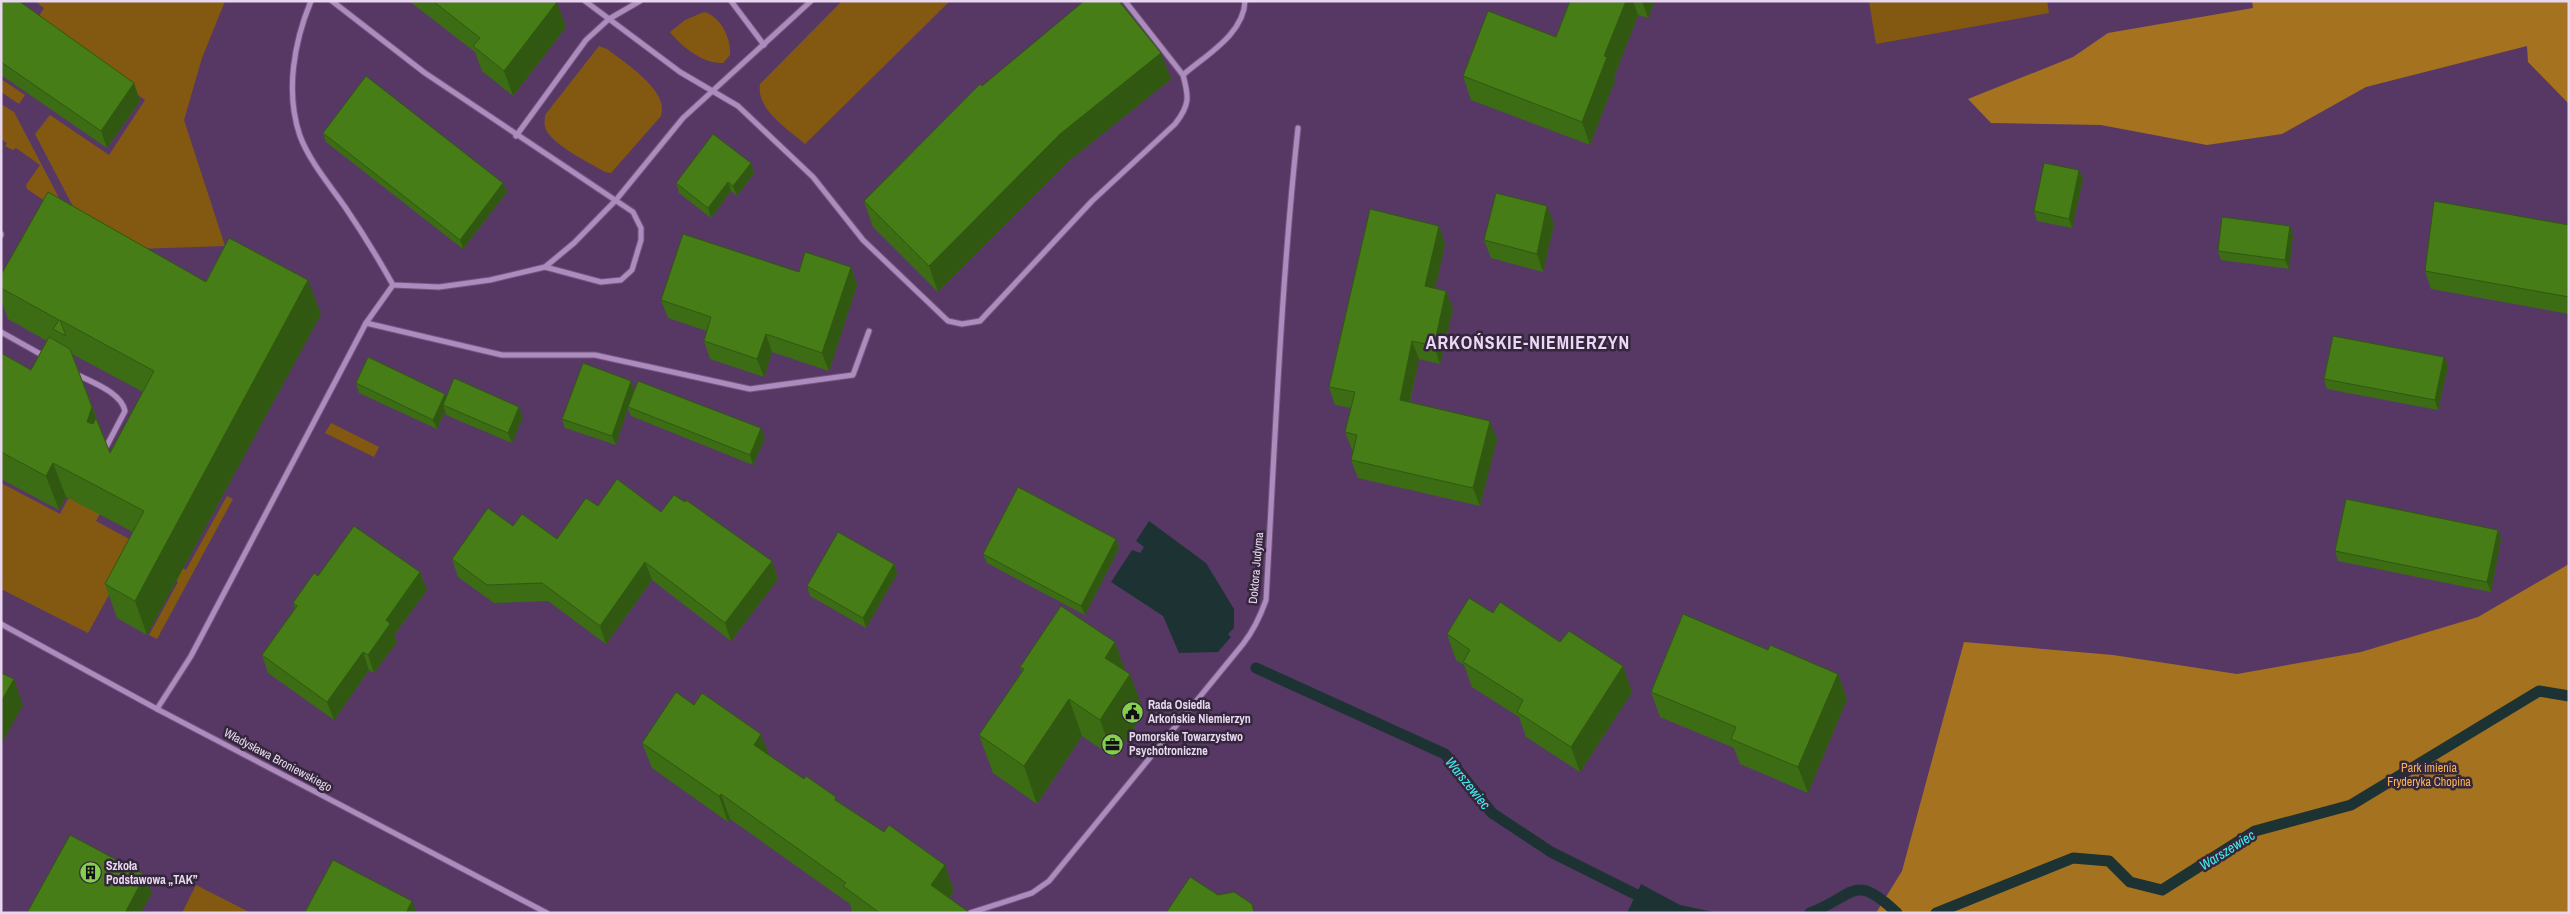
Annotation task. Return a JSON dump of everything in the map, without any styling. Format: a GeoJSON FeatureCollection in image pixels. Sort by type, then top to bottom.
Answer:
{"type":"FeatureCollection","features":[{"type":"Feature","properties":{"kind":"street"},"geometry":{"type":"LineString","coordinates":[[311,1],[295,51],[295,116],[300,135],[309,157],[370,244],[393,285]]}},
{"type":"Feature","properties":{"kind":"street"},"geometry":{"type":"LineString","coordinates":[[332,1],[425,72],[516,136],[616,200],[632,212],[641,228],[638,255],[632,270],[621,280],[601,282],[545,268],[490,280],[439,287],[393,285]]}},
{"type":"Feature","properties":{"kind":"street"},"geometry":{"type":"LineString","coordinates":[[585,1],[680,72],[711,92],[738,106],[783,146],[813,177],[863,240],[948,321],[962,324],[980,321],[1092,200],[1175,124],[1186,111],[1188,94],[1183,75],[1125,1]]}},
{"type":"Feature","properties":{"kind":"street"},"geometry":{"type":"LineString","coordinates":[[516,136],[586,40],[609,19],[640,1]]}},
{"type":"Feature","properties":{"kind":"street"},"geometry":{"type":"LineString","coordinates":[[731,1],[764,45]]}},
{"type":"Feature","properties":{"kind":"street"},"geometry":{"type":"LineString","coordinates":[[545,268],[574,243],[616,200],[683,118],[811,1]]}},
{"type":"Feature","properties":{"kind":"street"},"geometry":{"type":"LineString","coordinates":[[1183,75],[1236,29],[1245,11],[1245,1]]}},
{"type":"Feature","properties":{"kind":"street","name":"Doktora Judyma"},"geometry":{"type":"LineString","coordinates":[[970,913],[1032,893],[1049,881],[1255,628],[1266,600],[1272,456],[1290,197],[1298,128]]}},
{"type":"Feature","properties":{"kind":"street"},"geometry":{"type":"LineString","coordinates":[[157,709],[191,656],[366,323],[393,285]]}},
{"type":"Feature","properties":{"kind":"street"},"geometry":{"type":"LineString","coordinates":[[366,323],[502,355],[594,355],[750,389],[853,375],[869,331]]}},
{"type":"Feature","properties":{"kind":"street"},"geometry":{"type":"LineString","coordinates":[[1,332],[47,358]]}},
{"type":"Feature","properties":{"kind":"street"},"geometry":{"type":"LineString","coordinates":[[71,371],[117,397],[123,404],[125,411],[103,454]]}},
{"type":"Feature","properties":{"kind":"street","name":"Władysława Broniewskiego"},"geometry":{"type":"LineString","coordinates":[[1,624],[157,709],[547,913]]}},
{"type":"Feature","properties":{"kind":"shaded area"},"geometry":{"type":"Polygon","coordinates":[[[35,1],[225,1],[202,58],[184,120],[225,246],[136,249],[78,216],[35,134],[50,115],[109,155],[145,100],[36,21],[44,8],[35,1]]]}},
{"type":"Feature","properties":{"kind":"shaded area"},"geometry":{"type":"Polygon","coordinates":[[[842,1],[950,1],[805,144],[782,125],[768,110],[760,93],[760,84],[842,1]]]}},
{"type":"Feature","properties":{"kind":"shaded area"},"geometry":{"type":"Polygon","coordinates":[[[1869,1],[2047,1],[2049,13],[1876,44],[1869,1]]]}},
{"type":"Feature","properties":{"kind":"shaded area"},"geometry":{"type":"Polygon","coordinates":[[[704,12],[720,23],[727,35],[730,55],[723,63],[708,61],[694,54],[670,32],[685,20],[704,12]]]}},
{"type":"Feature","properties":{"kind":"shaded area"},"geometry":{"type":"Polygon","coordinates":[[[599,46],[607,49],[644,78],[659,97],[662,107],[661,116],[611,173],[605,172],[562,146],[554,140],[545,127],[545,115],[599,46]]]}},
{"type":"Feature","properties":{"kind":"shaded area"},"geometry":{"type":"Polygon","coordinates":[[[1,79],[25,95],[19,104],[1,92],[1,79]]]}},
{"type":"Feature","properties":{"kind":"shaded area"},"geometry":{"type":"Polygon","coordinates":[[[1,104],[14,112],[69,217],[27,189],[26,185],[40,165],[16,148],[13,150],[5,146],[7,143],[1,139],[1,104]]]}},
{"type":"Feature","properties":{"kind":"shaded area"},"geometry":{"type":"Polygon","coordinates":[[[157,409],[96,521],[186,570],[227,496],[233,499],[157,639],[149,635],[178,582],[169,577],[111,591],[88,633],[1,589],[1,483],[60,514],[89,459],[109,458],[157,409]]]}},
{"type":"Feature","properties":{"kind":"shaded area"},"geometry":{"type":"Polygon","coordinates":[[[331,423],[379,447],[374,457],[325,433],[331,423]]]}},
{"type":"Feature","properties":{"kind":"shaded area"},"geometry":{"type":"Polygon","coordinates":[[[1149,521],[1206,563],[1234,609],[1234,628],[1228,634],[1231,637],[1218,652],[1179,653],[1163,616],[1111,582],[1132,550],[1140,553],[1144,547],[1136,541],[1149,521]]]}},
{"type":"Feature","properties":{"kind":"shaded area"},"geometry":{"type":"Polygon","coordinates":[[[1641,884],[1680,905],[1718,913],[1627,913],[1641,884]]]}},
{"type":"Feature","properties":{"kind":"shaded area"},"geometry":{"type":"Polygon","coordinates":[[[196,885],[251,913],[182,913],[196,885]]]}},
{"type":"Feature","properties":{"kind":"green space"},"geometry":{"type":"Polygon","coordinates":[[[2252,1],[2569,1],[2569,104],[2528,62],[2527,46],[2366,87],[2282,134],[2207,145],[2101,125],[1991,123],[1968,99],[2073,57],[2108,33],[2253,8],[2252,1]]]}},
{"type":"Feature","properties":{"kind":"green space","name":"Park imienia Fryderyka Chopina"},"geometry":{"type":"Polygon","coordinates":[[[2569,564],[2569,913],[1876,913],[1902,871],[1964,642],[2113,655],[2237,674],[2361,652],[2478,617],[2569,564]]]}},
{"type":"Feature","properties":{"kind":"building"},"geometry":{"type":"Polygon","coordinates":[[[1,1],[19,1],[134,83],[101,131],[1,62],[1,1]]]}},
{"type":"Feature","properties":{"kind":"building"},"geometry":{"type":"Polygon","coordinates":[[[433,1],[557,2],[504,71],[473,46],[480,38],[433,1]]]}},
{"type":"Feature","properties":{"kind":"building"},"geometry":{"type":"Polygon","coordinates":[[[1084,1],[1119,1],[1161,53],[1060,134],[929,266],[864,201],[980,84],[982,86],[1084,1]]]}},
{"type":"Feature","properties":{"kind":"building"},"geometry":{"type":"Polygon","coordinates":[[[1570,1],[1626,1],[1604,56],[1607,57],[1582,122],[1463,76],[1488,11],[1556,37],[1570,1]]]}},
{"type":"Feature","properties":{"kind":"building"},"geometry":{"type":"Polygon","coordinates":[[[366,76],[503,183],[460,240],[323,133],[366,76]]]}},
{"type":"Feature","properties":{"kind":"building"},"geometry":{"type":"Polygon","coordinates":[[[713,134],[751,163],[733,186],[728,182],[708,208],[676,183],[713,134]]]}},
{"type":"Feature","properties":{"kind":"building"},"geometry":{"type":"Polygon","coordinates":[[[2044,163],[2079,170],[2069,219],[2034,211],[2044,163]]]}},
{"type":"Feature","properties":{"kind":"building"},"geometry":{"type":"Polygon","coordinates":[[[48,192],[206,282],[229,238],[308,280],[135,601],[105,584],[144,511],[53,463],[46,476],[1,452],[1,353],[31,370],[49,337],[70,349],[92,407],[87,422],[93,424],[96,418],[110,453],[154,371],[60,320],[66,336],[53,329],[59,320],[1,288],[1,275],[48,192]]]}},
{"type":"Feature","properties":{"kind":"building"},"geometry":{"type":"Polygon","coordinates":[[[1496,193],[1547,206],[1537,254],[1484,240],[1496,193]]]}},
{"type":"Feature","properties":{"kind":"building"},"geometry":{"type":"Polygon","coordinates":[[[2434,201],[2569,225],[2569,297],[2425,271],[2434,201]]]}},
{"type":"Feature","properties":{"kind":"building"},"geometry":{"type":"Polygon","coordinates":[[[1370,209],[1439,226],[1425,286],[1446,291],[1434,346],[1412,341],[1400,400],[1490,421],[1473,488],[1351,460],[1357,435],[1345,432],[1355,392],[1329,387],[1370,209]]]}},
{"type":"Feature","properties":{"kind":"building"},"geometry":{"type":"Polygon","coordinates":[[[2222,217],[2290,226],[2285,260],[2218,251],[2222,217]]]}},
{"type":"Feature","properties":{"kind":"building"},"geometry":{"type":"Polygon","coordinates":[[[683,234],[799,272],[805,252],[851,267],[822,353],[766,334],[757,359],[704,341],[711,317],[661,300],[683,234]]]}},
{"type":"Feature","properties":{"kind":"building"},"geometry":{"type":"Polygon","coordinates":[[[2333,336],[2444,357],[2435,400],[2324,379],[2333,336]]]}},
{"type":"Feature","properties":{"kind":"building"},"geometry":{"type":"Polygon","coordinates":[[[368,357],[445,394],[433,420],[356,383],[368,357]]]}},
{"type":"Feature","properties":{"kind":"building"},"geometry":{"type":"Polygon","coordinates":[[[583,363],[631,381],[612,436],[562,419],[583,363]]]}},
{"type":"Feature","properties":{"kind":"building"},"geometry":{"type":"Polygon","coordinates":[[[454,378],[519,407],[508,433],[443,405],[454,378]]]}},
{"type":"Feature","properties":{"kind":"building"},"geometry":{"type":"Polygon","coordinates":[[[638,381],[761,428],[750,455],[628,407],[638,381]]]}},
{"type":"Feature","properties":{"kind":"building"},"geometry":{"type":"Polygon","coordinates":[[[617,479],[661,512],[674,495],[685,502],[686,500],[772,561],[725,623],[645,562],[600,626],[542,583],[487,585],[452,559],[488,508],[513,526],[522,514],[557,539],[586,498],[598,506],[617,479]]]}},
{"type":"Feature","properties":{"kind":"building"},"geometry":{"type":"Polygon","coordinates":[[[1018,487],[1116,539],[1081,606],[983,554],[1018,487]]]}},
{"type":"Feature","properties":{"kind":"building"},"geometry":{"type":"Polygon","coordinates":[[[2346,499],[2498,530],[2487,582],[2335,551],[2346,499]]]}},
{"type":"Feature","properties":{"kind":"building"},"geometry":{"type":"Polygon","coordinates":[[[354,526],[420,572],[386,620],[390,624],[368,655],[363,652],[327,702],[262,655],[297,606],[293,603],[314,573],[318,576],[354,526]]]}},
{"type":"Feature","properties":{"kind":"building"},"geometry":{"type":"Polygon","coordinates":[[[838,532],[894,564],[863,618],[807,586],[838,532]]]}},
{"type":"Feature","properties":{"kind":"building"},"geometry":{"type":"Polygon","coordinates":[[[1469,598],[1493,613],[1500,602],[1560,642],[1569,631],[1623,666],[1571,747],[1517,712],[1523,700],[1463,662],[1470,650],[1447,634],[1469,598]]]}},
{"type":"Feature","properties":{"kind":"building"},"geometry":{"type":"Polygon","coordinates":[[[1061,606],[1115,642],[1105,658],[1130,674],[1100,720],[1069,699],[1024,766],[979,735],[1024,669],[1020,667],[1061,606]]]}},
{"type":"Feature","properties":{"kind":"building"},"geometry":{"type":"Polygon","coordinates":[[[1683,614],[1768,650],[1770,645],[1838,674],[1798,767],[1731,739],[1736,727],[1651,692],[1683,614]]]}},
{"type":"Feature","properties":{"kind":"building"},"geometry":{"type":"Polygon","coordinates":[[[1,673],[14,679],[1,702],[1,673]]]}},
{"type":"Feature","properties":{"kind":"building"},"geometry":{"type":"Polygon","coordinates":[[[676,692],[694,705],[702,693],[761,734],[754,745],[804,779],[806,776],[836,797],[835,800],[884,832],[889,825],[945,865],[931,885],[970,913],[880,913],[843,886],[846,883],[721,794],[719,796],[642,743],[676,692]]]}},
{"type":"Feature","properties":{"kind":"building","name":"Szkoła Podstawowa „TAK”"},"geometry":{"type":"Polygon","coordinates":[[[70,835],[145,875],[125,913],[27,913],[70,835]]]}},
{"type":"Feature","properties":{"kind":"building"},"geometry":{"type":"Polygon","coordinates":[[[333,860],[412,901],[406,913],[305,912],[333,860]]]}},
{"type":"Feature","properties":{"kind":"building"},"geometry":{"type":"Polygon","coordinates":[[[1190,877],[1218,895],[1234,892],[1252,904],[1254,913],[1166,913],[1190,877]]]}},
{"type":"Feature","properties":{"kind":"waterway","name":"Warszewiec"},"geometry":{"type":"LineString","coordinates":[[1256,668],[1445,754],[1492,813],[1551,852],[1673,913]]}},
{"type":"Feature","properties":{"kind":"waterway","name":"Warszewiec"},"geometry":{"type":"LineString","coordinates":[[1936,913],[2073,858],[2109,861],[2130,882],[2162,890],[2255,831],[2351,805],[2539,691],[2569,696]]}},
{"type":"Feature","properties":{"kind":"waterway","name":"Warszewiec"},"geometry":{"type":"LineString","coordinates":[[1810,913],[1846,894],[1862,890],[1882,900],[1897,913]]}},
{"type":"Feature","properties":{"kind":"place","name":"Rada Osiedla Arkońskie Niemierzyn"},"geometry":{"type":"Point","coordinates":[1132,712]}},
{"type":"Feature","properties":{"kind":"place","name":"Pomorskie Towarzystwo Psychotroniczne"},"geometry":{"type":"Point","coordinates":[1113,744]}},
{"type":"Feature","properties":{"kind":"place","name":"Szkoła Podstawowa „TAK”"},"geometry":{"type":"Point","coordinates":[90,873]}},
{"type":"Feature","properties":{"kind":"district","name":"ARKOŃSKIE-NIEMIERZYN"},"geometry":{"type":"Point","coordinates":[1528,342]}}]}
